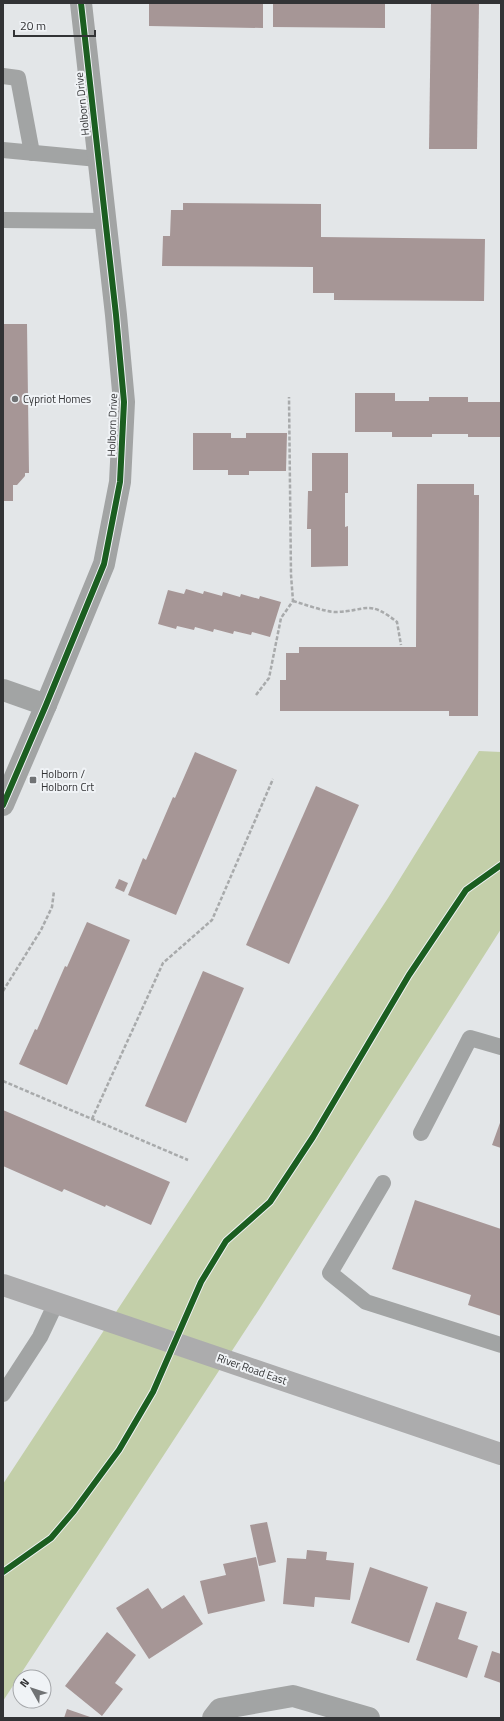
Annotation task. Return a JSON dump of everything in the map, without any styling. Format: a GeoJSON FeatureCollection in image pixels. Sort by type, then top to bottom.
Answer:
{"type":"FeatureCollection","features":[{"type":"Feature","properties":{"kind":"street","name":"Holborn Drive"},"geometry":{"type":"LineString","coordinates":[[3,805],[104,564],[120,482],[124,402],[81,3]]}},
{"type":"Feature","properties":{"kind":"street"},"geometry":{"type":"LineString","coordinates":[[3,690],[46,705]]}},
{"type":"Feature","properties":{"kind":"street","name":"River Road East"},"geometry":{"type":"LineString","coordinates":[[3,1285],[501,1454]]}},
{"type":"Feature","properties":{"kind":"street"},"geometry":{"type":"LineString","coordinates":[[212,1718],[220,1709],[293,1696],[369,1718]]}},
{"type":"Feature","properties":{"kind":"lane"},"geometry":{"type":"LineString","coordinates":[[3,76],[18,78],[32,153]]}},
{"type":"Feature","properties":{"kind":"lane"},"geometry":{"type":"LineString","coordinates":[[3,150],[98,159]]}},
{"type":"Feature","properties":{"kind":"lane"},"geometry":{"type":"LineString","coordinates":[[3,220],[105,221]]}},
{"type":"Feature","properties":{"kind":"lane"},"geometry":{"type":"LineString","coordinates":[[421,1133],[470,1038],[501,1046]]}},
{"type":"Feature","properties":{"kind":"lane"},"geometry":{"type":"LineString","coordinates":[[383,1183],[330,1273],[366,1302],[501,1345]]}},
{"type":"Feature","properties":{"kind":"lane"},"geometry":{"type":"LineString","coordinates":[[3,1394],[40,1337],[56,1303]]}},
{"type":"Feature","properties":{"kind":"path"},"geometry":{"type":"LineString","coordinates":[[256,696],[269,678],[281,618],[293,602],[291,575],[289,396]]}},
{"type":"Feature","properties":{"kind":"path"},"geometry":{"type":"LineString","coordinates":[[293,602],[335,612],[366,607],[384,612],[398,622],[401,645]]}},
{"type":"Feature","properties":{"kind":"path"},"geometry":{"type":"LineString","coordinates":[[92,1119],[163,963],[212,920],[273,779]]}},
{"type":"Feature","properties":{"kind":"path"},"geometry":{"type":"LineString","coordinates":[[3,991],[41,930],[52,907],[54,891]]}},
{"type":"Feature","properties":{"kind":"path"},"geometry":{"type":"LineString","coordinates":[[3,1081],[188,1160]]}},
{"type":"Feature","properties":{"kind":"green space"},"geometry":{"type":"Polygon","coordinates":[[[479,751],[501,752],[501,929],[260,1308],[24,1669],[12,1669],[12,1687],[3,1701],[3,1484],[388,898],[479,751]]]}},
{"type":"Feature","properties":{"kind":"building"},"geometry":{"type":"Polygon","coordinates":[[[149,3],[263,3],[263,28],[149,26],[149,3]]]}},
{"type":"Feature","properties":{"kind":"building"},"geometry":{"type":"Polygon","coordinates":[[[273,3],[385,3],[385,28],[273,27],[273,3]]]}},
{"type":"Feature","properties":{"kind":"building"},"geometry":{"type":"Polygon","coordinates":[[[431,3],[479,3],[477,149],[429,149],[431,3]]]}},
{"type":"Feature","properties":{"kind":"building"},"geometry":{"type":"Polygon","coordinates":[[[183,203],[321,204],[321,237],[485,239],[484,301],[334,300],[334,293],[313,293],[313,267],[162,266],[163,236],[170,236],[171,210],[183,210],[183,203]]]}},
{"type":"Feature","properties":{"kind":"building","name":"Cypriot Homes"},"geometry":{"type":"Polygon","coordinates":[[[3,324],[27,324],[29,473],[25,473],[25,476],[17,485],[13,485],[13,501],[3,501],[3,324]]]}},
{"type":"Feature","properties":{"kind":"building"},"geometry":{"type":"Polygon","coordinates":[[[355,393],[395,393],[395,401],[429,401],[429,397],[468,397],[468,402],[501,402],[501,437],[468,437],[468,434],[432,434],[432,437],[392,437],[392,432],[355,432],[355,393]]]}},
{"type":"Feature","properties":{"kind":"building"},"geometry":{"type":"Polygon","coordinates":[[[193,433],[231,433],[231,438],[246,438],[246,433],[287,433],[286,471],[249,471],[249,475],[228,475],[228,470],[193,470],[193,433]]]}},
{"type":"Feature","properties":{"kind":"building"},"geometry":{"type":"Polygon","coordinates":[[[312,453],[348,453],[348,493],[345,493],[345,527],[348,526],[348,566],[311,567],[311,529],[307,529],[308,491],[312,491],[312,453]]]}},
{"type":"Feature","properties":{"kind":"building"},"geometry":{"type":"Polygon","coordinates":[[[417,484],[474,484],[474,495],[479,495],[478,716],[449,716],[449,711],[280,711],[280,680],[286,680],[286,653],[299,653],[299,647],[416,647],[417,484]]]}},
{"type":"Feature","properties":{"kind":"building"},"geometry":{"type":"Polygon","coordinates":[[[186,589],[203,594],[204,591],[222,596],[223,592],[240,597],[241,594],[259,599],[260,596],[281,602],[270,637],[252,632],[251,635],[234,631],[233,634],[214,629],[213,632],[195,627],[194,630],[177,626],[176,629],[158,624],[168,590],[184,594],[186,589]]]}},
{"type":"Feature","properties":{"kind":"building"},"geometry":{"type":"Polygon","coordinates":[[[195,752],[237,770],[176,915],[128,895],[143,858],[146,860],[173,797],[175,798],[195,752]]]}},
{"type":"Feature","properties":{"kind":"building"},"geometry":{"type":"Polygon","coordinates":[[[316,786],[359,805],[289,964],[246,945],[316,786]]]}},
{"type":"Feature","properties":{"kind":"building"},"geometry":{"type":"Polygon","coordinates":[[[119,879],[128,883],[124,892],[115,888],[119,879]]]}},
{"type":"Feature","properties":{"kind":"building"},"geometry":{"type":"Polygon","coordinates":[[[87,922],[130,940],[67,1085],[19,1064],[35,1029],[37,1030],[65,966],[67,967],[87,922]]]}},
{"type":"Feature","properties":{"kind":"building"},"geometry":{"type":"Polygon","coordinates":[[[203,971],[244,988],[186,1123],[145,1106],[203,971]]]}},
{"type":"Feature","properties":{"kind":"building"},"geometry":{"type":"Polygon","coordinates":[[[3,1110],[170,1182],[151,1225],[106,1205],[105,1207],[64,1189],[62,1192],[3,1166],[3,1110]]]}},
{"type":"Feature","properties":{"kind":"building"},"geometry":{"type":"Polygon","coordinates":[[[501,1120],[501,1148],[492,1145],[501,1120]]]}},
{"type":"Feature","properties":{"kind":"building"},"geometry":{"type":"Polygon","coordinates":[[[415,1200],[501,1229],[501,1316],[468,1305],[471,1295],[392,1269],[415,1200]]]}},
{"type":"Feature","properties":{"kind":"building"},"geometry":{"type":"Polygon","coordinates":[[[267,1522],[276,1562],[259,1566],[250,1525],[267,1522]]]}},
{"type":"Feature","properties":{"kind":"building"},"geometry":{"type":"Polygon","coordinates":[[[307,1550],[327,1552],[326,1560],[354,1563],[350,1600],[315,1597],[314,1607],[283,1604],[287,1558],[306,1559],[307,1550]]]}},
{"type":"Feature","properties":{"kind":"building"},"geometry":{"type":"Polygon","coordinates":[[[256,1557],[265,1601],[208,1614],[200,1581],[226,1575],[223,1564],[256,1557]]]}},
{"type":"Feature","properties":{"kind":"building"},"geometry":{"type":"Polygon","coordinates":[[[370,1567],[428,1587],[409,1643],[351,1623],[370,1567]]]}},
{"type":"Feature","properties":{"kind":"building"},"geometry":{"type":"Polygon","coordinates":[[[148,1588],[162,1609],[184,1595],[203,1624],[149,1659],[116,1608],[148,1588]]]}},
{"type":"Feature","properties":{"kind":"building"},"geometry":{"type":"Polygon","coordinates":[[[436,1602],[467,1612],[458,1639],[478,1646],[467,1678],[416,1660],[436,1602]]]}},
{"type":"Feature","properties":{"kind":"building"},"geometry":{"type":"Polygon","coordinates":[[[107,1632],[136,1655],[115,1683],[123,1689],[102,1716],[65,1686],[107,1632]]]}},
{"type":"Feature","properties":{"kind":"building"},"geometry":{"type":"Polygon","coordinates":[[[492,1651],[501,1654],[501,1683],[484,1677],[492,1651]]]}},
{"type":"Feature","properties":{"kind":"building"},"geometry":{"type":"Polygon","coordinates":[[[67,1709],[93,1718],[64,1718],[67,1709]]]}},
{"type":"Feature","properties":{"kind":"cycle path"},"geometry":{"type":"LineString","coordinates":[[3,805],[104,564],[120,482],[124,402],[116,315],[81,3]]}},
{"type":"Feature","properties":{"kind":"cycle path"},"geometry":{"type":"LineString","coordinates":[[3,1572],[51,1538],[74,1511],[119,1450],[153,1392],[201,1282],[226,1241],[270,1202],[313,1137],[409,975],[466,890],[501,865]]}},
{"type":"Feature","properties":{"kind":"place","name":"Cypriot Homes"},"geometry":{"type":"Point","coordinates":[15,399]}},
{"type":"Feature","properties":{"kind":"place","name":"Holborn / Holborn Crt"},"geometry":{"type":"Point","coordinates":[33,780]}}]}
